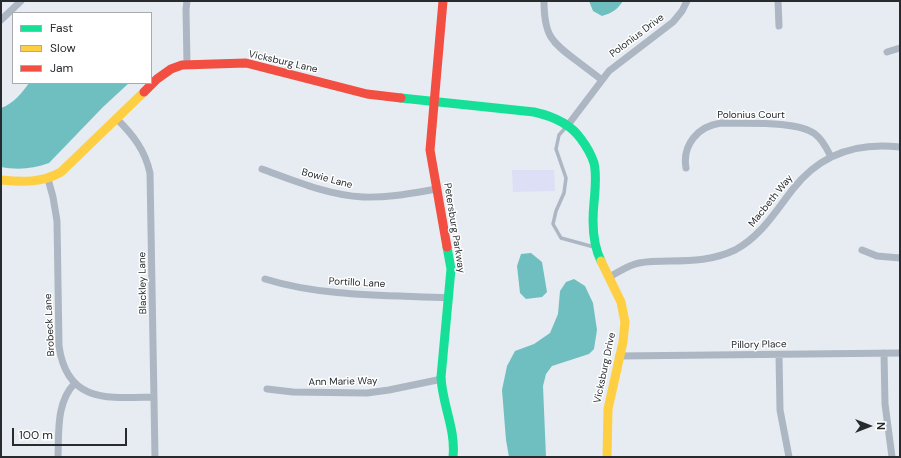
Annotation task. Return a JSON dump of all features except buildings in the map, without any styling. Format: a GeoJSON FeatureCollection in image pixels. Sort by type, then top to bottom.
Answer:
{"type":"FeatureCollection","features":[{"type":"Feature","properties":{"kind":"street"},"geometry":{"type":"LineString","coordinates":[[1,20],[21,1]]}},
{"type":"Feature","properties":{"kind":"street"},"geometry":{"type":"LineString","coordinates":[[187,64],[186,9],[188,1]]}},
{"type":"Feature","properties":{"kind":"street","name":"Petersburg Parkway"},"geometry":{"type":"LineString","coordinates":[[443,1],[430,142],[451,268],[441,367],[443,391],[453,437],[453,457]]}},
{"type":"Feature","properties":{"kind":"street"},"geometry":{"type":"LineString","coordinates":[[544,1],[544,19],[552,39],[562,51],[602,80]]}},
{"type":"Feature","properties":{"kind":"street","name":"Polonius Drive"},"geometry":{"type":"LineString","coordinates":[[568,125],[614,66],[673,22],[682,11],[687,1]]}},
{"type":"Feature","properties":{"kind":"street"},"geometry":{"type":"LineString","coordinates":[[778,1],[779,26]]}},
{"type":"Feature","properties":{"kind":"street"},"geometry":{"type":"LineString","coordinates":[[887,52],[900,48]]}},
{"type":"Feature","properties":{"kind":"street","name":"Vicksburg Lane"},"geometry":{"type":"LineString","coordinates":[[1,180],[35,182],[48,179],[64,171],[164,73],[175,67],[187,64],[249,64],[363,94],[434,102]]}},
{"type":"Feature","properties":{"kind":"street","name":"Vicksburg Drive"},"geometry":{"type":"LineString","coordinates":[[434,102],[541,113],[556,118],[568,125],[585,143],[592,156],[596,170],[593,226],[595,248],[620,299],[625,319],[624,337],[608,409],[608,457]]}},
{"type":"Feature","properties":{"kind":"street","name":"Blackley Lane"},"geometry":{"type":"LineString","coordinates":[[118,118],[139,144],[148,162],[150,173],[155,457]]}},
{"type":"Feature","properties":{"kind":"street","name":"Polonius Court"},"geometry":{"type":"LineString","coordinates":[[686,168],[686,155],[692,139],[705,128],[721,123],[789,125],[801,127],[819,138],[824,143],[831,157]]}},
{"type":"Feature","properties":{"kind":"street","name":"Macbeth Way"},"geometry":{"type":"LineString","coordinates":[[609,277],[627,267],[641,263],[705,259],[722,255],[735,249],[761,231],[802,178],[831,157],[844,151],[862,147],[880,145],[900,148]]}},
{"type":"Feature","properties":{"kind":"street","name":"Bowie Lane"},"geometry":{"type":"LineString","coordinates":[[262,169],[326,191],[354,196],[387,196],[437,189]]}},
{"type":"Feature","properties":{"kind":"street","name":"Brobeck Lane"},"geometry":{"type":"LineString","coordinates":[[48,179],[53,196],[57,221],[59,346],[62,364],[75,383],[86,392],[100,397],[111,398],[154,397]]}},
{"type":"Feature","properties":{"kind":"street"},"geometry":{"type":"LineString","coordinates":[[862,250],[877,256],[900,258]]}},
{"type":"Feature","properties":{"kind":"street","name":"Portillo Lane"},"geometry":{"type":"LineString","coordinates":[[265,279],[293,287],[326,292],[449,298]]}},
{"type":"Feature","properties":{"kind":"street"},"geometry":{"type":"LineString","coordinates":[[884,353],[885,404],[892,457]]}},
{"type":"Feature","properties":{"kind":"street","name":"Pillory Place"},"geometry":{"type":"LineString","coordinates":[[619,356],[900,353]]}},
{"type":"Feature","properties":{"kind":"street"},"geometry":{"type":"LineString","coordinates":[[779,355],[780,410],[789,457]]}},
{"type":"Feature","properties":{"kind":"street","name":"Ann Marie Way"},"geometry":{"type":"LineString","coordinates":[[267,389],[300,392],[367,393],[442,379]]}},
{"type":"Feature","properties":{"kind":"street"},"geometry":{"type":"LineString","coordinates":[[58,457],[62,406],[67,392],[75,383]]}},
{"type":"Feature","properties":{"kind":"lane"},"geometry":{"type":"LineString","coordinates":[[568,125],[559,135],[556,149],[566,178],[564,193],[556,211],[553,224],[561,238],[595,248]]}},
{"type":"Feature","properties":{"kind":"shaded area"},"geometry":{"type":"Polygon","coordinates":[[[512,170],[554,170],[555,191],[513,192],[512,170]]]}},
{"type":"Feature","properties":{"kind":"water"},"geometry":{"type":"Polygon","coordinates":[[[589,1],[623,1],[614,11],[602,16],[593,11],[589,1]]]}},
{"type":"Feature","properties":{"kind":"water"},"geometry":{"type":"Polygon","coordinates":[[[28,84],[128,84],[103,107],[49,163],[37,167],[25,168],[1,167],[1,108],[13,101],[28,84]]]}},
{"type":"Feature","properties":{"kind":"water"},"geometry":{"type":"Polygon","coordinates":[[[531,253],[542,262],[547,292],[542,297],[526,299],[520,293],[517,266],[521,254],[531,253]]]}},
{"type":"Feature","properties":{"kind":"water"},"geometry":{"type":"Polygon","coordinates":[[[574,279],[585,286],[593,303],[597,330],[594,349],[589,354],[552,366],[546,374],[543,386],[546,457],[509,457],[506,440],[502,390],[507,366],[515,351],[534,344],[550,333],[558,314],[560,291],[566,282],[574,279]]]}},
{"type":"Feature","properties":{"kind":"traffic: fast"},"geometry":{"type":"LineString","coordinates":[[401,98],[534,112],[554,118],[566,124],[577,133],[594,163],[596,178],[593,233],[601,261]]}},
{"type":"Feature","properties":{"kind":"traffic: fast"},"geometry":{"type":"LineString","coordinates":[[447,247],[451,269],[441,377],[453,436],[453,457]]}},
{"type":"Feature","properties":{"kind":"traffic: slow"},"geometry":{"type":"LineString","coordinates":[[1,180],[32,181],[54,176],[61,172],[144,92]]}},
{"type":"Feature","properties":{"kind":"traffic: slow"},"geometry":{"type":"LineString","coordinates":[[601,261],[621,302],[625,322],[623,342],[608,409],[607,457]]}},
{"type":"Feature","properties":{"kind":"traffic: jam"},"geometry":{"type":"LineString","coordinates":[[443,1],[430,150],[447,247]]}},
{"type":"Feature","properties":{"kind":"traffic: jam"},"geometry":{"type":"LineString","coordinates":[[144,92],[157,79],[171,69],[182,65],[246,63],[367,94],[401,98]]}}]}
